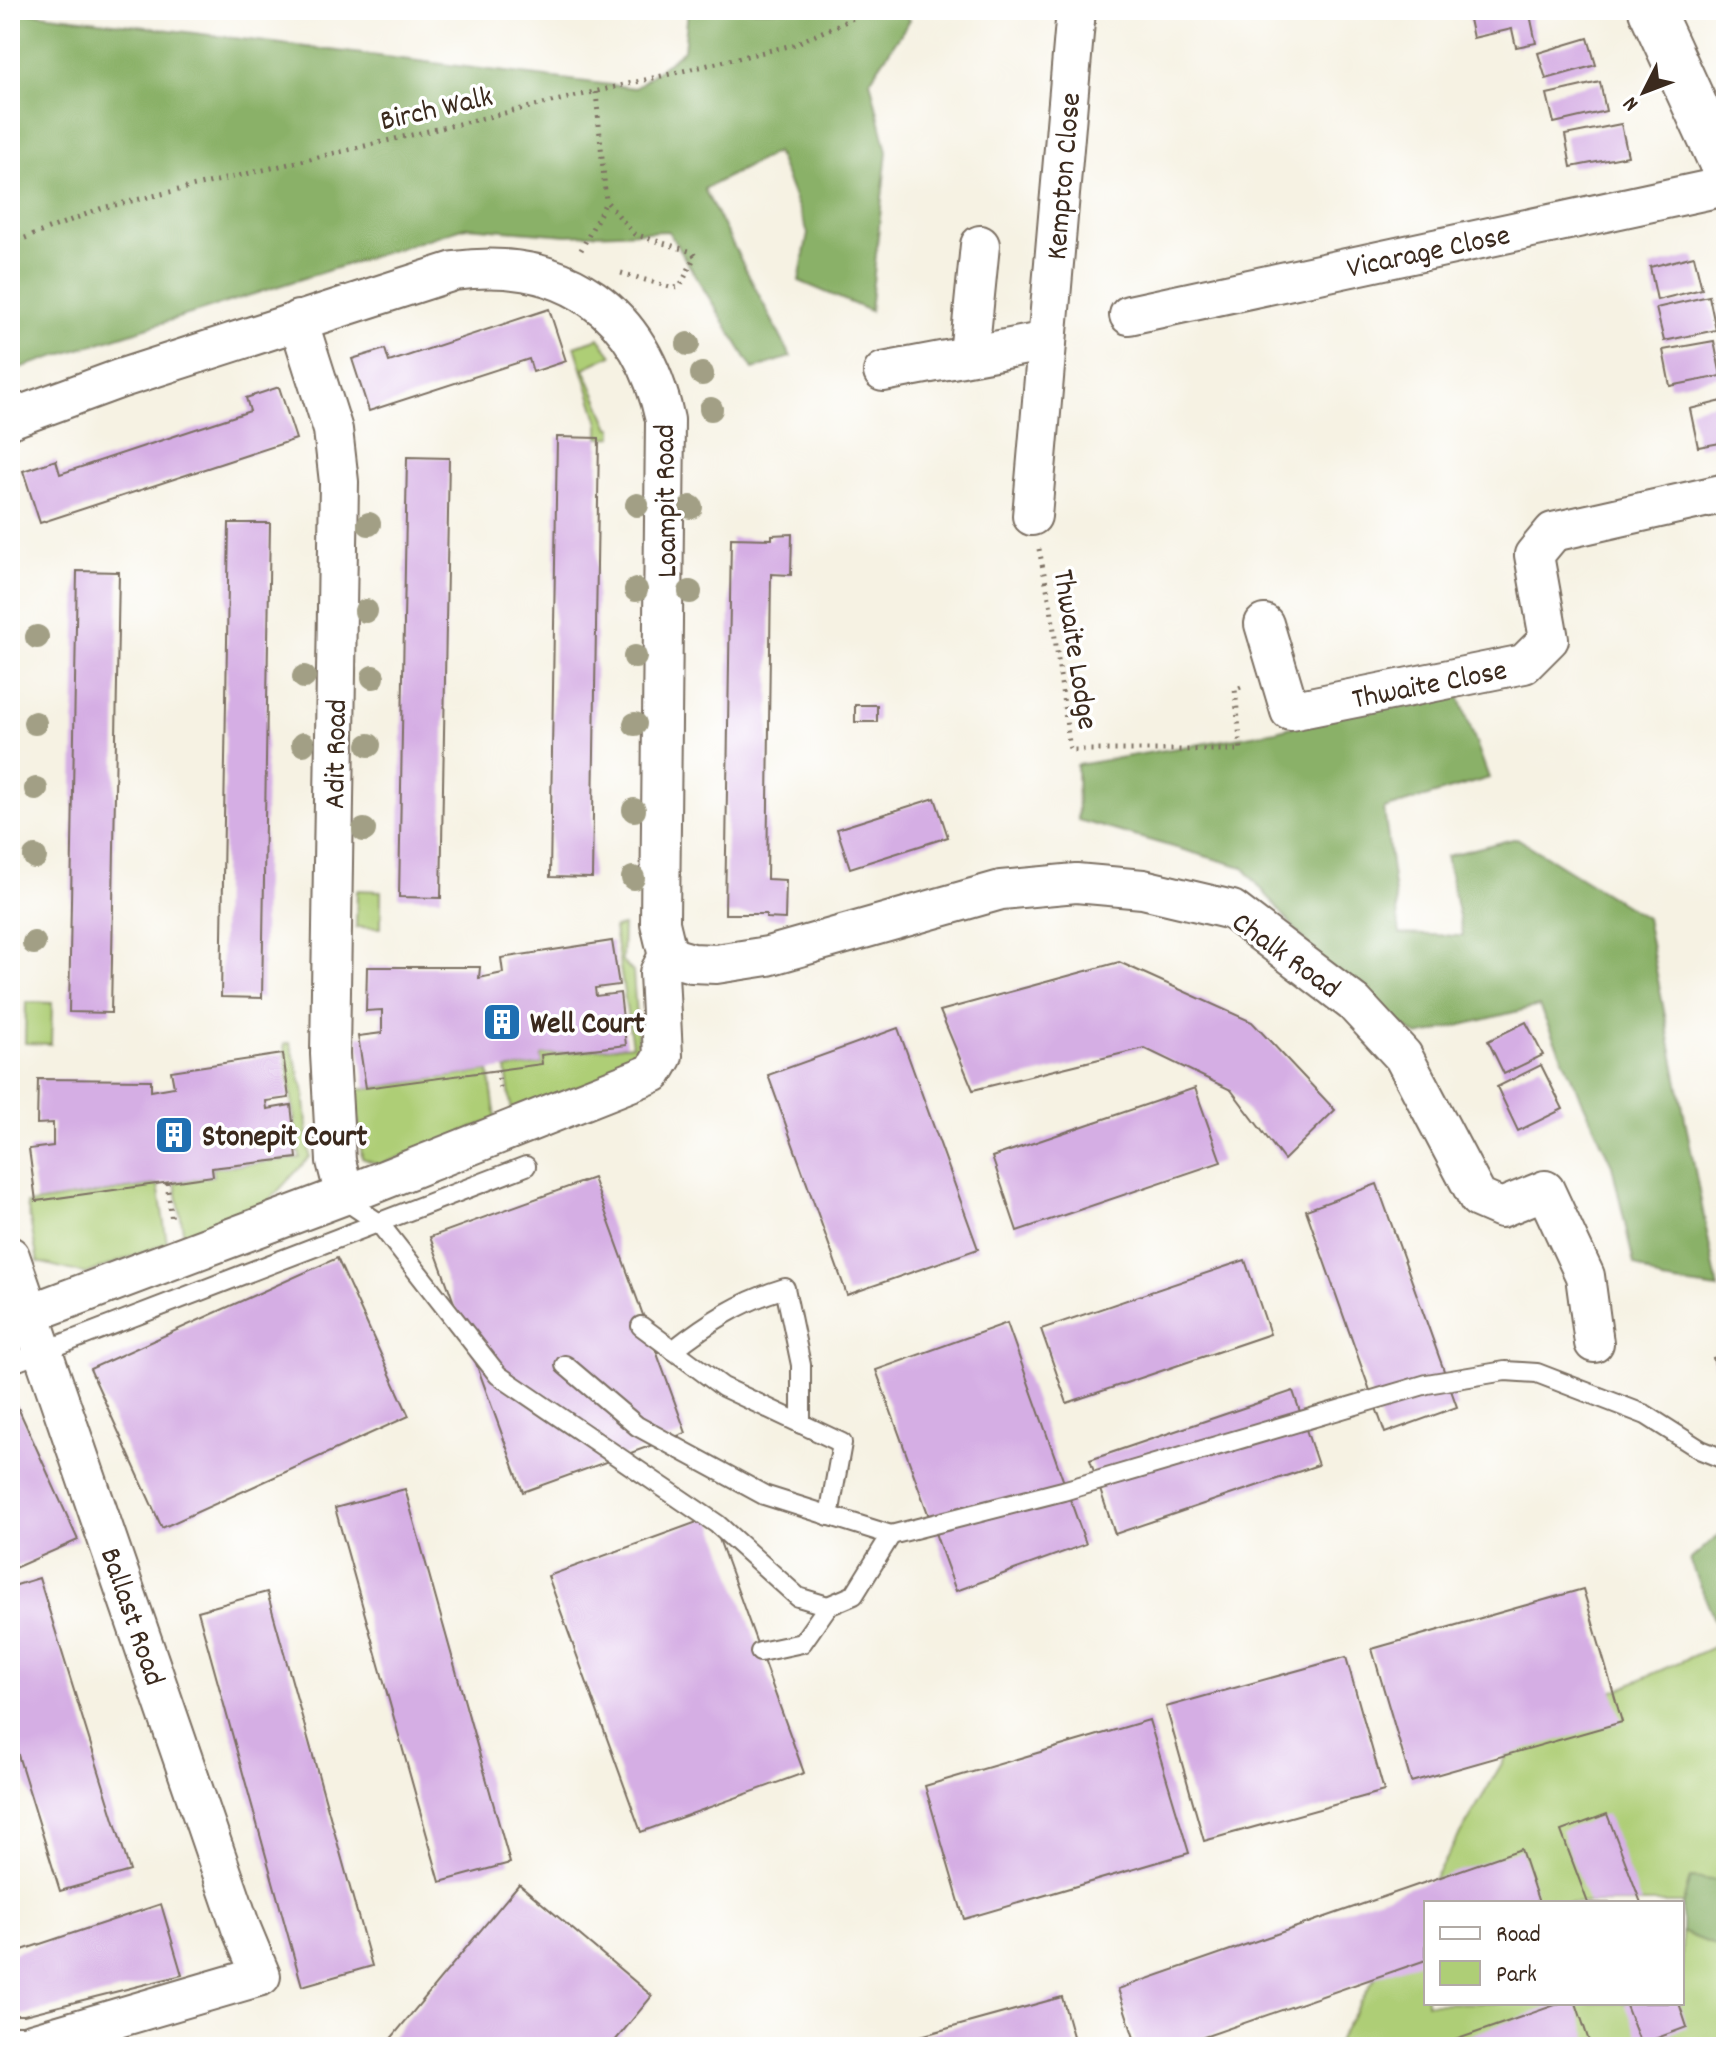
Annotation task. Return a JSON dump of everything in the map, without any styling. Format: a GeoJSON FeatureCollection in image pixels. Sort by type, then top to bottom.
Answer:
{"type":"FeatureCollection","features":[{"type":"Feature","properties":{"kind":"street","name":"Kempton Close"},"geometry":{"type":"LineString","coordinates":[[1032,516],[1076,10]]}},
{"type":"Feature","properties":{"kind":"street"},"geometry":{"type":"LineString","coordinates":[[1651,10],[1726,173]]}},
{"type":"Feature","properties":{"kind":"street","name":"Vicarage Close"},"geometry":{"type":"LineString","coordinates":[[1129,315],[1726,186]]}},
{"type":"Feature","properties":{"kind":"street"},"geometry":{"type":"LineString","coordinates":[[969,355],[980,245]]}},
{"type":"Feature","properties":{"kind":"street","name":"Loampit Road"},"geometry":{"type":"LineString","coordinates":[[10,419],[119,379],[454,271],[485,267],[518,269],[565,283],[604,307],[628,331],[647,358],[665,420],[660,923],[668,956]]}},
{"type":"Feature","properties":{"kind":"street","name":"Adit Road"},"geometry":{"type":"LineString","coordinates":[[298,320],[333,430],[339,482],[330,1054],[333,1136],[344,1192]]}},
{"type":"Feature","properties":{"kind":"street"},"geometry":{"type":"LineString","coordinates":[[883,372],[1047,341]]}},
{"type":"Feature","properties":{"kind":"street","name":"Thwaite Close"},"geometry":{"type":"LineString","coordinates":[[1264,624],[1290,711],[1524,664],[1549,639],[1534,555],[1553,532],[1726,493]]}},
{"type":"Feature","properties":{"kind":"street","name":"Chalk Road"},"geometry":{"type":"LineString","coordinates":[[668,956],[692,963],[716,964],[768,956],[1001,890],[1037,886],[1076,883],[1143,889],[1232,910],[1354,1003],[1403,1056],[1478,1198],[1501,1208],[1545,1190],[1585,1276],[1594,1343]]}},
{"type":"Feature","properties":{"kind":"street"},"geometry":{"type":"LineString","coordinates":[[20,1317],[344,1192],[366,1187],[653,1073],[663,1056],[659,973],[668,956]]}},
{"type":"Feature","properties":{"kind":"street","name":"Ballast Road"},"geometry":{"type":"LineString","coordinates":[[10,1256],[20,1317],[261,1976],[25,2045],[10,2045]]}},
{"type":"Feature","properties":{"kind":"lane"},"geometry":{"type":"LineString","coordinates":[[10,1364],[526,1166]]}},
{"type":"Feature","properties":{"kind":"lane"},"geometry":{"type":"LineString","coordinates":[[344,1192],[352,1205],[379,1223],[498,1375],[717,1524],[798,1597],[828,1606]]}},
{"type":"Feature","properties":{"kind":"lane"},"geometry":{"type":"LineString","coordinates":[[673,1350],[710,1321],[751,1299],[785,1288],[801,1365],[801,1424]]}},
{"type":"Feature","properties":{"kind":"lane"},"geometry":{"type":"LineString","coordinates":[[641,1326],[723,1387],[842,1443],[829,1516]]}},
{"type":"Feature","properties":{"kind":"lane"},"geometry":{"type":"LineString","coordinates":[[565,1365],[637,1426],[764,1495],[891,1535],[1063,1491],[1427,1384],[1505,1371],[1537,1373],[1646,1415],[1701,1450],[1726,1460]]}},
{"type":"Feature","properties":{"kind":"lane"},"geometry":{"type":"LineString","coordinates":[[760,1652],[802,1643],[828,1606],[854,1595],[891,1535]]}},
{"type":"Feature","properties":{"kind":"path","name":"Birch Walk"},"geometry":{"type":"LineString","coordinates":[[10,244],[102,208],[793,45],[871,10]]}},
{"type":"Feature","properties":{"kind":"path"},"geometry":{"type":"LineString","coordinates":[[565,283],[606,201],[596,92]]}},
{"type":"Feature","properties":{"kind":"path"},"geometry":{"type":"LineString","coordinates":[[606,201],[634,234],[692,252],[695,256],[680,287],[673,288],[612,270]]}},
{"type":"Feature","properties":{"kind":"path","name":"Thwaite Lodge"},"geometry":{"type":"LineString","coordinates":[[1032,516],[1051,608],[1070,750],[1241,750],[1235,689],[1278,673]]}},
{"type":"Feature","properties":{"kind":"path"},"geometry":{"type":"LineString","coordinates":[[167,1183],[174,1229]]}},
{"type":"Feature","properties":{"kind":"green space"},"geometry":{"type":"Polygon","coordinates":[[[10,10],[635,88],[684,50],[688,10],[900,10],[910,20],[870,80],[887,151],[870,311],[799,281],[808,233],[776,152],[704,189],[791,357],[753,369],[668,231],[567,235],[466,227],[10,371],[10,10]]]}},
{"type":"Feature","properties":{"kind":"green space"},"geometry":{"type":"Polygon","coordinates":[[[599,338],[612,355],[584,368],[610,428],[613,428],[613,437],[599,438],[599,423],[575,346],[599,338]]]}},
{"type":"Feature","properties":{"kind":"green space"},"geometry":{"type":"Polygon","coordinates":[[[1455,685],[1489,778],[1384,809],[1400,934],[1463,936],[1446,856],[1517,838],[1646,918],[1718,1289],[1662,1281],[1634,1264],[1612,1165],[1539,1006],[1418,1036],[1336,978],[1243,867],[1078,820],[1077,765],[1276,731],[1455,685]]]}},
{"type":"Feature","properties":{"kind":"green space"},"geometry":{"type":"Polygon","coordinates":[[[357,890],[381,891],[381,928],[356,927],[357,890]]]}},
{"type":"Feature","properties":{"kind":"green space"},"geometry":{"type":"Polygon","coordinates":[[[623,926],[622,961],[633,972],[638,1046],[612,1074],[512,1113],[506,1069],[542,1064],[541,1055],[632,1045],[614,928],[623,926]]]}},
{"type":"Feature","properties":{"kind":"green space"},"geometry":{"type":"Polygon","coordinates":[[[26,1002],[52,1003],[51,1044],[25,1043],[26,1002]]]}},
{"type":"Feature","properties":{"kind":"green space"},"geometry":{"type":"Polygon","coordinates":[[[290,1043],[304,1091],[310,1157],[263,1207],[184,1237],[175,1182],[213,1176],[212,1168],[300,1158],[284,1044],[290,1043]]]}},
{"type":"Feature","properties":{"kind":"green space"},"geometry":{"type":"Polygon","coordinates":[[[489,1071],[496,1119],[380,1165],[362,1158],[355,1090],[489,1071]]]}},
{"type":"Feature","properties":{"kind":"green space"},"geometry":{"type":"Polygon","coordinates":[[[158,1184],[167,1243],[86,1274],[38,1262],[27,1204],[158,1184]]]}},
{"type":"Feature","properties":{"kind":"green space"},"geometry":{"type":"Polygon","coordinates":[[[1726,1528],[1726,1649],[1690,1560],[1726,1528]]]}},
{"type":"Feature","properties":{"kind":"green space"},"geometry":{"type":"Polygon","coordinates":[[[1726,1641],[1726,2047],[1334,2047],[1520,1733],[1726,1641]]]}},
{"type":"Feature","properties":{"kind":"green space"},"geometry":{"type":"Polygon","coordinates":[[[1690,1878],[1726,1881],[1726,1950],[1684,1933],[1683,1901],[1690,1878]]]}},
{"type":"Feature","properties":{"kind":"building"},"geometry":{"type":"Polygon","coordinates":[[[1467,10],[1529,10],[1536,43],[1516,47],[1512,29],[1473,38],[1467,10]]]}},
{"type":"Feature","properties":{"kind":"building"},"geometry":{"type":"Polygon","coordinates":[[[1588,38],[1596,65],[1546,79],[1538,53],[1588,38]]]}},
{"type":"Feature","properties":{"kind":"building"},"geometry":{"type":"Polygon","coordinates":[[[1600,82],[1606,111],[1554,123],[1547,94],[1600,82]]]}},
{"type":"Feature","properties":{"kind":"building"},"geometry":{"type":"Polygon","coordinates":[[[1621,124],[1628,156],[1571,167],[1565,135],[1621,124]]]}},
{"type":"Feature","properties":{"kind":"building"},"geometry":{"type":"Polygon","coordinates":[[[1694,256],[1702,289],[1657,300],[1650,267],[1694,256]]]}},
{"type":"Feature","properties":{"kind":"building"},"geometry":{"type":"Polygon","coordinates":[[[1709,296],[1716,330],[1664,341],[1656,308],[1709,296]]]}},
{"type":"Feature","properties":{"kind":"building"},"geometry":{"type":"Polygon","coordinates":[[[549,309],[566,361],[533,372],[529,359],[369,411],[352,359],[385,349],[389,362],[549,309]]]}},
{"type":"Feature","properties":{"kind":"building"},"geometry":{"type":"Polygon","coordinates":[[[1714,341],[1721,376],[1670,386],[1663,350],[1714,341]]]}},
{"type":"Feature","properties":{"kind":"building"},"geometry":{"type":"Polygon","coordinates":[[[279,387],[296,439],[40,523],[23,471],[56,460],[60,474],[250,411],[246,398],[279,387]]]}},
{"type":"Feature","properties":{"kind":"building"},"geometry":{"type":"Polygon","coordinates":[[[1726,400],[1726,442],[1698,447],[1690,409],[1726,400]]]}},
{"type":"Feature","properties":{"kind":"building"},"geometry":{"type":"Polygon","coordinates":[[[557,437],[599,438],[592,878],[550,877],[557,437]]]}},
{"type":"Feature","properties":{"kind":"building"},"geometry":{"type":"Polygon","coordinates":[[[407,457],[449,458],[441,898],[399,897],[407,457]]]}},
{"type":"Feature","properties":{"kind":"building"},"geometry":{"type":"Polygon","coordinates":[[[229,523],[270,523],[262,998],[221,997],[229,523]]]}},
{"type":"Feature","properties":{"kind":"building"},"geometry":{"type":"Polygon","coordinates":[[[792,534],[791,575],[771,574],[767,879],[786,880],[785,919],[766,918],[766,914],[725,914],[731,538],[772,539],[772,535],[792,534]]]}},
{"type":"Feature","properties":{"kind":"building"},"geometry":{"type":"Polygon","coordinates":[[[77,571],[119,572],[111,1013],[69,1012],[77,571]]]}},
{"type":"Feature","properties":{"kind":"building"},"geometry":{"type":"Polygon","coordinates":[[[855,705],[877,705],[877,722],[855,722],[855,705]]]}},
{"type":"Feature","properties":{"kind":"building"},"geometry":{"type":"Polygon","coordinates":[[[935,798],[948,837],[850,868],[837,829],[935,798]]]}},
{"type":"Feature","properties":{"kind":"building","name":"Well Court"},"geometry":{"type":"Polygon","coordinates":[[[612,941],[619,985],[595,988],[596,996],[620,993],[626,1045],[541,1055],[542,1064],[366,1088],[358,1036],[382,1033],[382,1010],[366,1011],[367,967],[480,967],[479,978],[503,973],[501,958],[612,941]]]}},
{"type":"Feature","properties":{"kind":"building"},"geometry":{"type":"Polygon","coordinates":[[[1119,962],[1252,1022],[1335,1110],[1284,1160],[1231,1090],[1144,1048],[973,1090],[940,1011],[1119,962]]]}},
{"type":"Feature","properties":{"kind":"building"},"geometry":{"type":"Polygon","coordinates":[[[1526,1022],[1543,1055],[1504,1074],[1488,1041],[1526,1022]]]}},
{"type":"Feature","properties":{"kind":"building"},"geometry":{"type":"Polygon","coordinates":[[[898,1028],[978,1249],[847,1295],[768,1075],[898,1028]]]}},
{"type":"Feature","properties":{"kind":"building","name":"Stonepit Court"},"geometry":{"type":"Polygon","coordinates":[[[283,1054],[289,1098],[266,1101],[267,1109],[291,1105],[297,1158],[212,1168],[213,1176],[36,1201],[29,1149],[53,1146],[53,1123],[37,1124],[38,1079],[151,1080],[151,1091],[174,1087],[171,1071],[283,1054]]]}},
{"type":"Feature","properties":{"kind":"building"},"geometry":{"type":"Polygon","coordinates":[[[1541,1065],[1563,1109],[1518,1131],[1497,1087],[1541,1065]]]}},
{"type":"Feature","properties":{"kind":"building"},"geometry":{"type":"Polygon","coordinates":[[[1195,1088],[1221,1162],[1017,1231],[992,1157],[1195,1088]]]}},
{"type":"Feature","properties":{"kind":"building"},"geometry":{"type":"Polygon","coordinates":[[[593,1178],[686,1433],[523,1492],[430,1237],[593,1178]]]}},
{"type":"Feature","properties":{"kind":"building"},"geometry":{"type":"Polygon","coordinates":[[[1377,1184],[1457,1407],[1385,1433],[1306,1210],[1377,1184]]]}},
{"type":"Feature","properties":{"kind":"building"},"geometry":{"type":"Polygon","coordinates":[[[337,1258],[409,1416],[162,1528],[90,1369],[337,1258]]]}},
{"type":"Feature","properties":{"kind":"building"},"geometry":{"type":"Polygon","coordinates":[[[1245,1260],[1270,1334],[1067,1403],[1041,1329],[1245,1260]]]}},
{"type":"Feature","properties":{"kind":"building"},"geometry":{"type":"Polygon","coordinates":[[[1007,1323],[1086,1544],[956,1591],[876,1370],[1007,1323]]]}},
{"type":"Feature","properties":{"kind":"building"},"geometry":{"type":"Polygon","coordinates":[[[1726,1354],[1726,1384],[1721,1385],[1713,1358],[1726,1354]]]}},
{"type":"Feature","properties":{"kind":"building"},"geometry":{"type":"Polygon","coordinates":[[[10,1390],[78,1540],[10,1570],[10,1390]]]}},
{"type":"Feature","properties":{"kind":"building"},"geometry":{"type":"Polygon","coordinates":[[[1293,1391],[1318,1465],[1115,1534],[1090,1460],[1293,1391]]]}},
{"type":"Feature","properties":{"kind":"building"},"geometry":{"type":"Polygon","coordinates":[[[405,1489],[510,1863],[440,1882],[335,1508],[405,1489]]]}},
{"type":"Feature","properties":{"kind":"building"},"geometry":{"type":"Polygon","coordinates":[[[711,1517],[804,1773],[641,1832],[548,1576],[711,1517]]]}},
{"type":"Feature","properties":{"kind":"building"},"geometry":{"type":"Polygon","coordinates":[[[39,1578],[130,1871],[60,1891],[10,1729],[10,1587],[39,1578]]]}},
{"type":"Feature","properties":{"kind":"building"},"geometry":{"type":"Polygon","coordinates":[[[1583,1589],[1622,1722],[1411,1782],[1372,1649],[1583,1589]]]}},
{"type":"Feature","properties":{"kind":"building"},"geometry":{"type":"Polygon","coordinates":[[[267,1592],[372,1966],[302,1986],[198,1611],[267,1592]]]}},
{"type":"Feature","properties":{"kind":"building"},"geometry":{"type":"Polygon","coordinates":[[[1346,1657],[1384,1791],[1204,1841],[1166,1707],[1346,1657]]]}},
{"type":"Feature","properties":{"kind":"building"},"geometry":{"type":"Polygon","coordinates":[[[1149,1720],[1189,1853],[964,1919],[925,1786],[1149,1720]]]}},
{"type":"Feature","properties":{"kind":"building"},"geometry":{"type":"Polygon","coordinates":[[[1607,1814],[1640,1901],[1587,1901],[1561,1831],[1607,1814]]]}},
{"type":"Feature","properties":{"kind":"building"},"geometry":{"type":"Polygon","coordinates":[[[1521,1849],[1538,1901],[1424,1901],[1424,1961],[1175,2047],[1137,2047],[1118,1989],[1521,1849]]]}},
{"type":"Feature","properties":{"kind":"building"},"geometry":{"type":"Polygon","coordinates":[[[519,1884],[652,1996],[610,2047],[384,2047],[519,1884]]]}},
{"type":"Feature","properties":{"kind":"building"},"geometry":{"type":"Polygon","coordinates":[[[161,1904],[182,1975],[24,2015],[10,2015],[10,1954],[161,1904]]]}},
{"type":"Feature","properties":{"kind":"building"},"geometry":{"type":"Polygon","coordinates":[[[1062,1997],[1076,2047],[896,2047],[895,2043],[1062,1997]]]}},
{"type":"Feature","properties":{"kind":"building"},"geometry":{"type":"Polygon","coordinates":[[[1555,2005],[1577,2005],[1591,2047],[1435,2047],[1555,2005]]]}},
{"type":"Feature","properties":{"kind":"building"},"geometry":{"type":"Polygon","coordinates":[[[1626,2005],[1680,2005],[1687,2027],[1641,2044],[1626,2005]]]}},
{"type":"Feature","properties":{"kind":"place","name":"Well Court"},"geometry":{"type":"Point","coordinates":[502,1022]}},
{"type":"Feature","properties":{"kind":"place","name":"Stonepit Court"},"geometry":{"type":"Point","coordinates":[174,1135]}}]}
